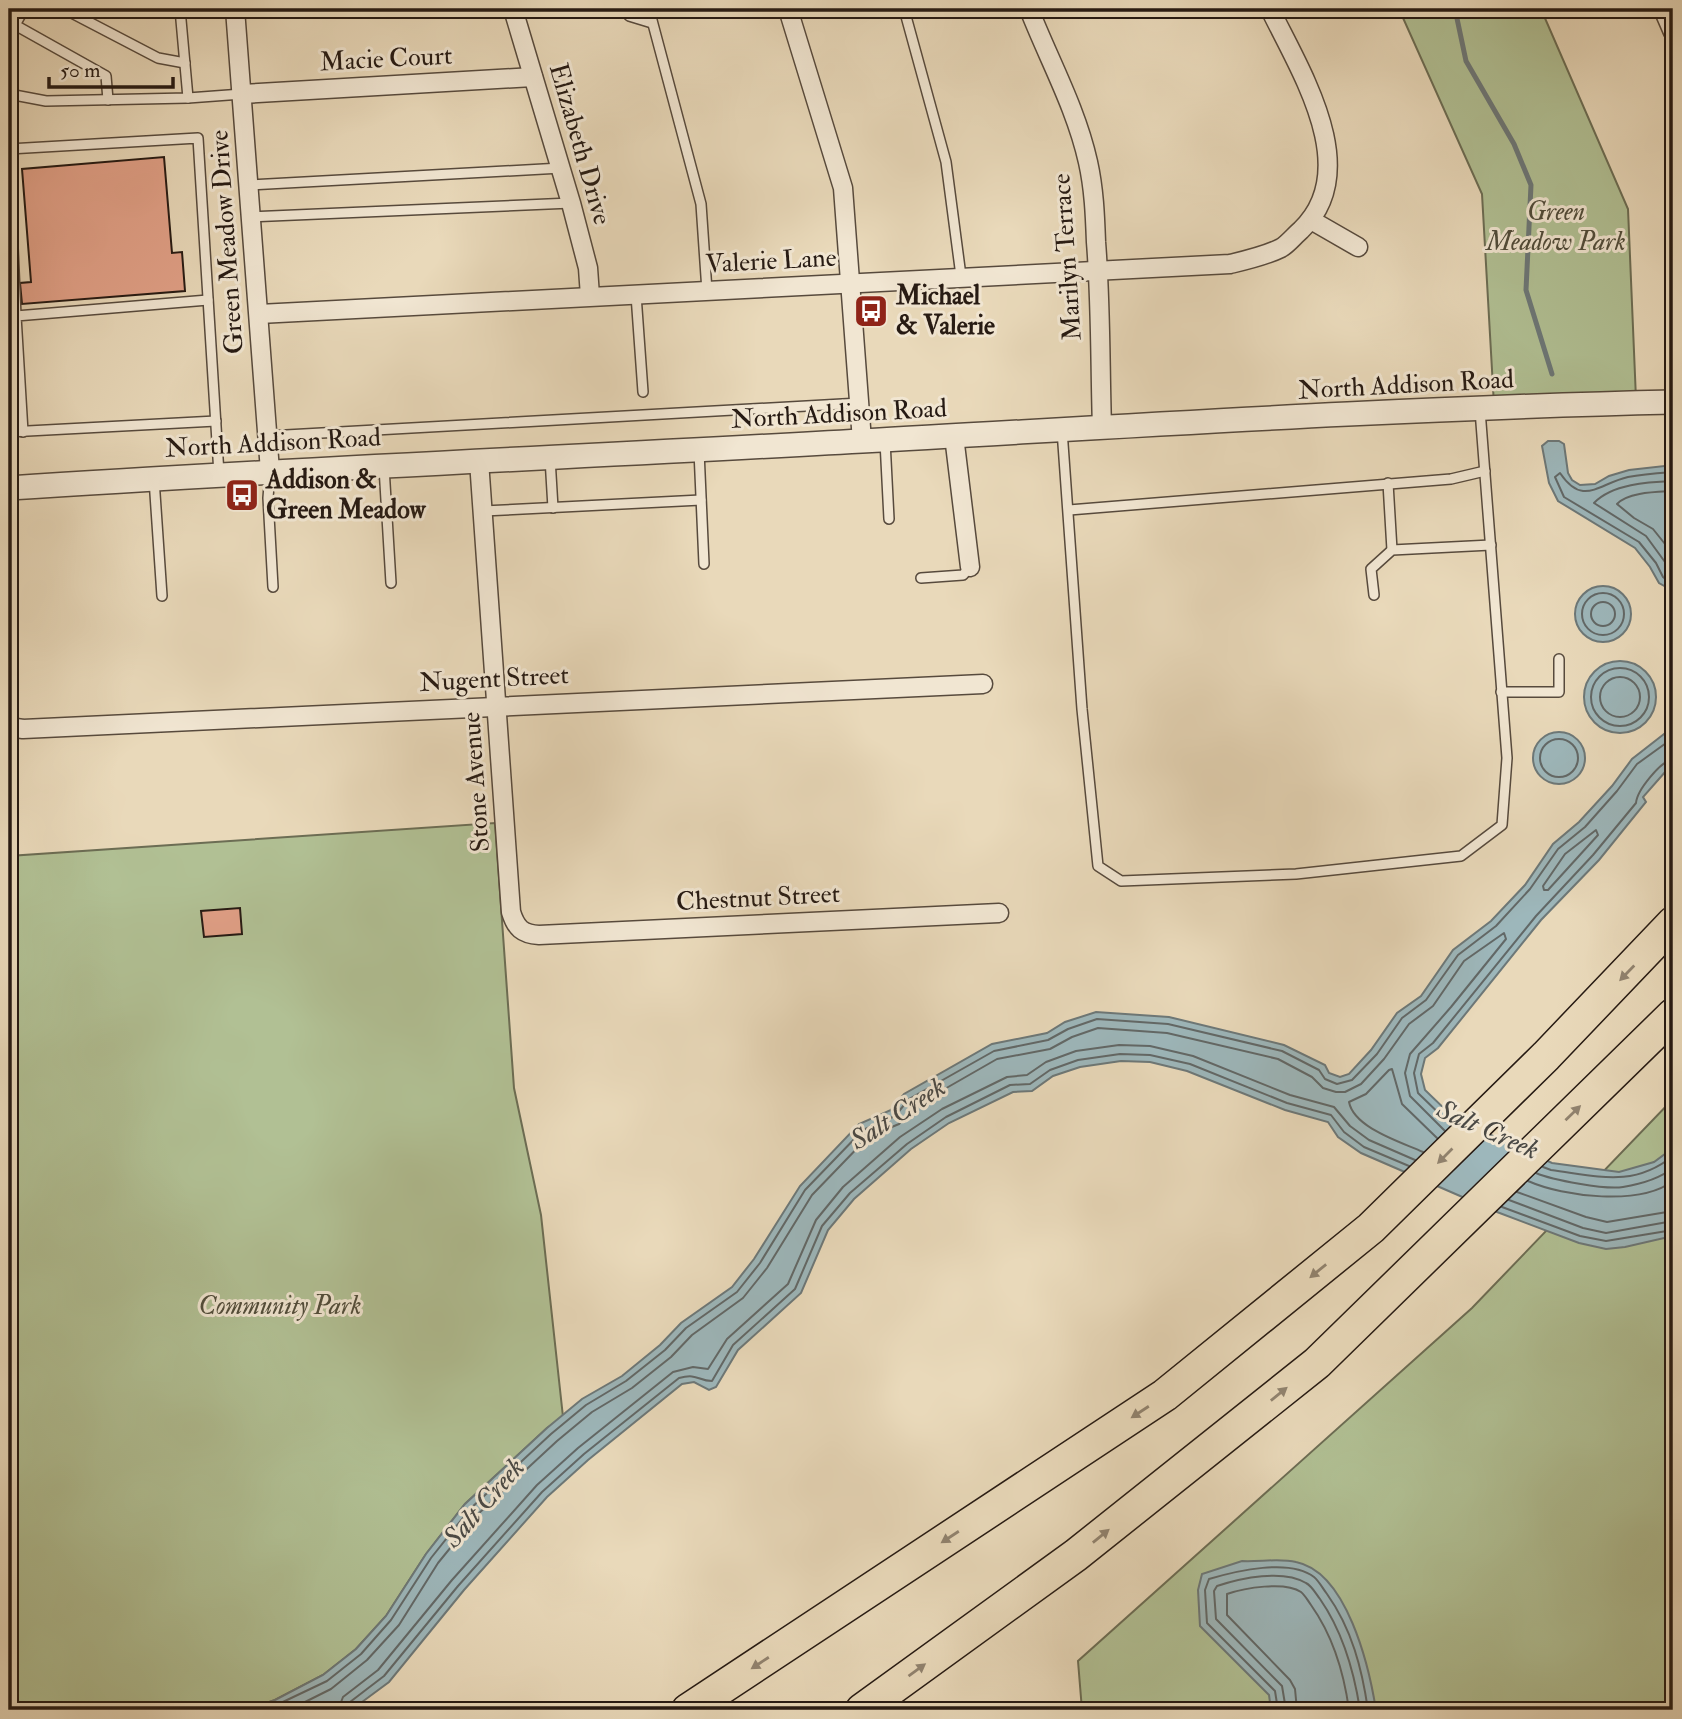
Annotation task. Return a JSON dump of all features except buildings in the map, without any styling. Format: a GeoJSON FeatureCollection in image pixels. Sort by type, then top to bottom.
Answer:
{"type":"FeatureCollection","features":[{"type":"Feature","properties":{"kind":"highway"},"geometry":{"type":"LineString","coordinates":[[688,1710],[1165,1395],[1371,1228],[1546,1056],[1673,923]]}},
{"type":"Feature","properties":{"kind":"highway"},"geometry":{"type":"LineString","coordinates":[[862,1710],[1076,1555],[1317,1363],[1673,1015]]}},
{"type":"Feature","properties":{"kind":"street","name":"Green Meadow Drive"},"geometry":{"type":"LineString","coordinates":[[235,9],[270,471]]}},
{"type":"Feature","properties":{"kind":"street","name":"Elizabeth Drive"},"geometry":{"type":"LineString","coordinates":[[513,9],[571,203],[588,268],[590,296]]}},
{"type":"Feature","properties":{"kind":"street"},"geometry":{"type":"LineString","coordinates":[[788,9],[843,188],[860,403],[873,440]]}},
{"type":"Feature","properties":{"kind":"street","name":"Marilyn Terrace"},"geometry":{"type":"LineString","coordinates":[[1029,9],[1056,68],[1088,163],[1094,199],[1098,269],[1102,428]]}},
{"type":"Feature","properties":{"kind":"street"},"geometry":{"type":"LineString","coordinates":[[1270,9],[1306,82],[1324,129],[1328,160],[1324,194],[1311,220],[1358,247]]}},
{"type":"Feature","properties":{"kind":"street"},"geometry":{"type":"LineString","coordinates":[[1663,9],[1673,32]]}},
{"type":"Feature","properties":{"kind":"street","name":"Macie Court"},"geometry":{"type":"LineString","coordinates":[[242,94],[533,77]]}},
{"type":"Feature","properties":{"kind":"street","name":"Valerie Lane"},"geometry":{"type":"LineString","coordinates":[[259,314],[1230,264],[1260,257],[1283,247],[1311,220]]}},
{"type":"Feature","properties":{"kind":"street","name":"North Addison Road"},"geometry":{"type":"LineString","coordinates":[[9,488],[550,456],[1480,409],[1673,402]]}},
{"type":"Feature","properties":{"kind":"street"},"geometry":{"type":"LineString","coordinates":[[954,436],[970,567]]}},
{"type":"Feature","properties":{"kind":"street","name":"Stone Avenue"},"geometry":{"type":"LineString","coordinates":[[479,461],[511,912],[520,931]]}},
{"type":"Feature","properties":{"kind":"street","name":"Nugent Street"},"geometry":{"type":"LineString","coordinates":[[9,727],[23,729],[983,684]]}},
{"type":"Feature","properties":{"kind":"street","name":"Chestnut Street"},"geometry":{"type":"LineString","coordinates":[[520,931],[539,935],[999,913]]}},
{"type":"Feature","properties":{"kind":"lane"},"geometry":{"type":"LineString","coordinates":[[24,9],[12,26],[106,76],[108,100]]}},
{"type":"Feature","properties":{"kind":"lane"},"geometry":{"type":"LineString","coordinates":[[64,9],[158,58],[185,64]]}},
{"type":"Feature","properties":{"kind":"lane"},"geometry":{"type":"LineString","coordinates":[[180,9],[188,98]]}},
{"type":"Feature","properties":{"kind":"lane"},"geometry":{"type":"LineString","coordinates":[[626,9],[629,16],[652,23]]}},
{"type":"Feature","properties":{"kind":"lane"},"geometry":{"type":"LineString","coordinates":[[649,9],[701,204],[708,291]]}},
{"type":"Feature","properties":{"kind":"lane"},"geometry":{"type":"LineString","coordinates":[[904,9],[946,162],[961,276]]}},
{"type":"Feature","properties":{"kind":"lane"},"geometry":{"type":"LineString","coordinates":[[9,93],[46,101],[242,94]]}},
{"type":"Feature","properties":{"kind":"lane"},"geometry":{"type":"LineString","coordinates":[[9,149],[198,138],[219,474]]}},
{"type":"Feature","properties":{"kind":"lane"},"geometry":{"type":"LineString","coordinates":[[9,158],[23,432]]}},
{"type":"Feature","properties":{"kind":"lane"},"geometry":{"type":"LineString","coordinates":[[249,186],[561,168]]}},
{"type":"Feature","properties":{"kind":"lane"},"geometry":{"type":"LineString","coordinates":[[251,217],[571,203]]}},
{"type":"Feature","properties":{"kind":"lane"},"geometry":{"type":"LineString","coordinates":[[636,295],[643,392]]}},
{"type":"Feature","properties":{"kind":"lane"},"geometry":{"type":"LineString","coordinates":[[16,316],[208,300]]}},
{"type":"Feature","properties":{"kind":"lane"},"geometry":{"type":"LineString","coordinates":[[268,436],[860,403]]}},
{"type":"Feature","properties":{"kind":"lane"},"geometry":{"type":"LineString","coordinates":[[1062,430],[1082,709],[1098,866],[1121,881],[1296,874],[1461,856],[1502,825],[1507,758],[1480,409]]}},
{"type":"Feature","properties":{"kind":"lane"},"geometry":{"type":"LineString","coordinates":[[9,432],[216,421]]}},
{"type":"Feature","properties":{"kind":"lane"},"geometry":{"type":"LineString","coordinates":[[873,440],[890,519]]}},
{"type":"Feature","properties":{"kind":"lane"},"geometry":{"type":"LineString","coordinates":[[699,449],[704,564]]}},
{"type":"Feature","properties":{"kind":"lane"},"geometry":{"type":"LineString","coordinates":[[550,456],[553,508]]}},
{"type":"Feature","properties":{"kind":"lane"},"geometry":{"type":"LineString","coordinates":[[384,465],[391,583]]}},
{"type":"Feature","properties":{"kind":"lane"},"geometry":{"type":"LineString","coordinates":[[270,471],[268,499],[273,587]]}},
{"type":"Feature","properties":{"kind":"lane"},"geometry":{"type":"LineString","coordinates":[[1069,510],[1451,479],[1485,471]]}},
{"type":"Feature","properties":{"kind":"lane"},"geometry":{"type":"LineString","coordinates":[[154,478],[162,596]]}},
{"type":"Feature","properties":{"kind":"lane"},"geometry":{"type":"LineString","coordinates":[[1388,484],[1392,550]]}},
{"type":"Feature","properties":{"kind":"lane"},"geometry":{"type":"LineString","coordinates":[[483,511],[701,500]]}},
{"type":"Feature","properties":{"kind":"lane"},"geometry":{"type":"LineString","coordinates":[[1374,595],[1371,569],[1392,550],[1491,545]]}},
{"type":"Feature","properties":{"kind":"lane"},"geometry":{"type":"LineString","coordinates":[[920,578],[963,575],[970,567]]}},
{"type":"Feature","properties":{"kind":"lane"},"geometry":{"type":"LineString","coordinates":[[1501,692],[1559,692],[1559,659]]}},
{"type":"Feature","properties":{"kind":"green space","name":"Green Meadow Park"},"geometry":{"type":"Polygon","coordinates":[[[1399,9],[1541,9],[1628,209],[1636,399],[1494,405],[1482,194],[1399,9]]]}},
{"type":"Feature","properties":{"kind":"green space","name":"Community Park"},"geometry":{"type":"Polygon","coordinates":[[[495,823],[514,1088],[541,1215],[563,1417],[547,1428],[465,1504],[426,1554],[386,1616],[356,1649],[323,1675],[275,1700],[246,1710],[9,1710],[9,856],[495,823]]]}},
{"type":"Feature","properties":{"kind":"green space"},"geometry":{"type":"Polygon","coordinates":[[[1673,1099],[1673,1710],[1082,1710],[1078,1661],[1472,1308],[1673,1099]]]}},
{"type":"Feature","properties":{"kind":"water"},"geometry":{"type":"Polygon","coordinates":[[[1548,441],[1564,444],[1568,473],[1572,480],[1580,485],[1595,484],[1629,470],[1673,465],[1673,625],[1669,592],[1659,583],[1635,548],[1558,501],[1549,483],[1542,446],[1548,441]]]}},
{"type":"Feature","properties":{"kind":"water"},"geometry":{"type":"Polygon","coordinates":[[[1603,586],[1614,588],[1623,594],[1629,603],[1629,625],[1623,634],[1614,640],[1603,642],[1592,640],[1583,634],[1577,625],[1575,614],[1577,603],[1583,594],[1592,588],[1603,586]]]}},
{"type":"Feature","properties":{"kind":"water"},"geometry":{"type":"Polygon","coordinates":[[[1620,661],[1640,667],[1650,677],[1656,697],[1650,717],[1640,727],[1620,733],[1600,727],[1590,717],[1584,697],[1590,677],[1600,667],[1620,661]]]}},
{"type":"Feature","properties":{"kind":"water","name":"Salt Creek"},"geometry":{"type":"Polygon","coordinates":[[[1673,727],[1673,763],[1643,797],[1646,802],[1599,860],[1541,920],[1438,1048],[1425,1058],[1421,1074],[1425,1090],[1454,1118],[1552,1163],[1619,1172],[1654,1162],[1673,1148],[1673,1236],[1606,1249],[1579,1243],[1497,1212],[1361,1153],[1338,1137],[1328,1122],[1285,1110],[1187,1071],[1150,1062],[1121,1061],[1080,1067],[1053,1076],[1032,1091],[1013,1092],[949,1123],[911,1149],[854,1199],[828,1230],[801,1293],[738,1350],[716,1387],[709,1390],[694,1382],[682,1384],[588,1460],[547,1497],[464,1590],[389,1682],[349,1710],[246,1710],[275,1700],[323,1675],[356,1649],[386,1616],[426,1554],[465,1504],[582,1399],[622,1376],[660,1345],[681,1323],[732,1287],[754,1259],[800,1186],[859,1124],[891,1110],[904,1094],[992,1044],[1047,1033],[1065,1022],[1096,1012],[1169,1017],[1284,1045],[1325,1065],[1329,1073],[1340,1077],[1349,1074],[1371,1050],[1397,1013],[1421,996],[1453,950],[1491,921],[1525,885],[1553,844],[1579,822],[1632,759],[1673,727]]]}},
{"type":"Feature","properties":{"kind":"water"},"geometry":{"type":"Polygon","coordinates":[[[1559,732],[1578,739],[1585,758],[1578,777],[1559,784],[1540,777],[1533,758],[1540,739],[1559,732]]]}},
{"type":"Feature","properties":{"kind":"water"},"geometry":{"type":"Polygon","coordinates":[[[1242,1561],[1296,1562],[1314,1569],[1329,1583],[1342,1602],[1361,1646],[1376,1710],[1271,1710],[1269,1695],[1200,1626],[1198,1590],[1202,1574],[1242,1561]]]}},
{"type":"Feature","properties":{"kind":"waterway"},"geometry":{"type":"LineString","coordinates":[[1455,9],[1466,61],[1514,144],[1531,185],[1526,290],[1552,374]]}},
{"type":"Feature","properties":{"kind":"place","name":"Michael & Valerie"},"geometry":{"type":"Point","coordinates":[871,311]}},
{"type":"Feature","properties":{"kind":"place","name":"Addison & Green Meadow"},"geometry":{"type":"Point","coordinates":[242,495]}}]}
